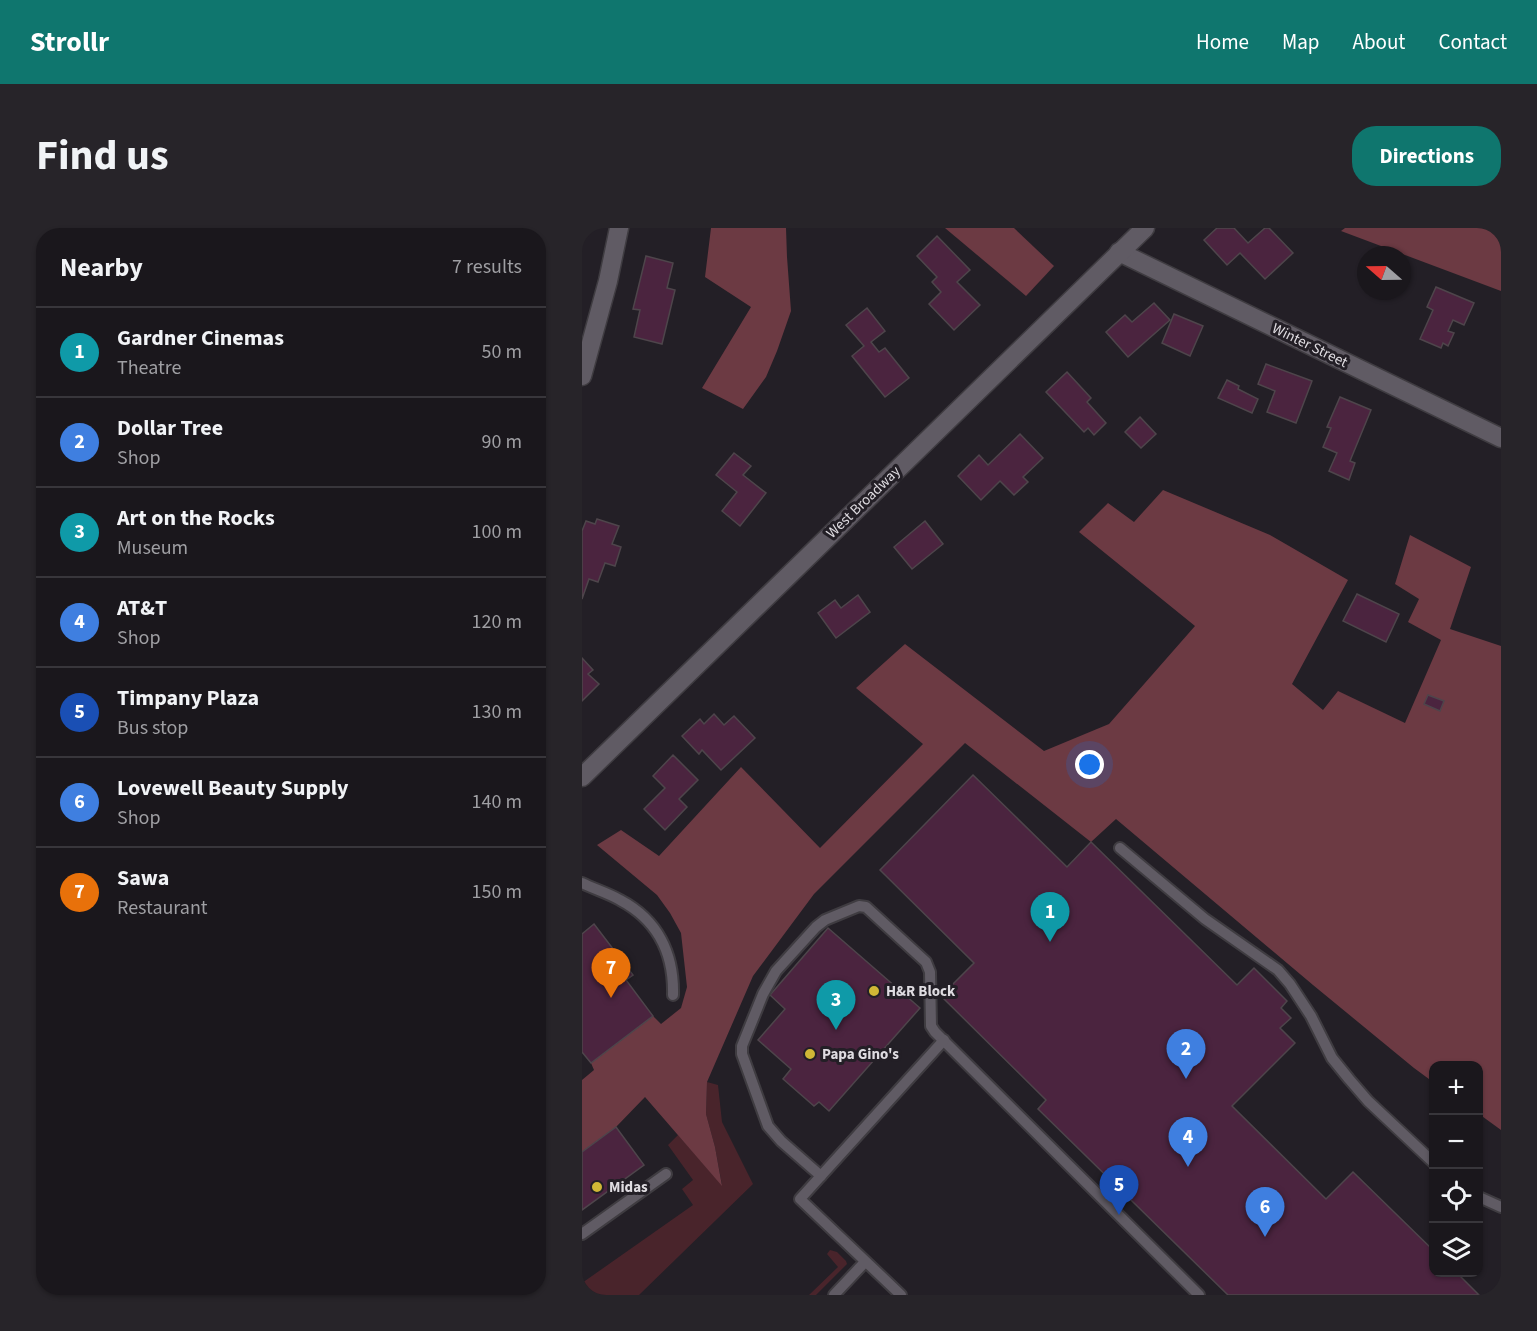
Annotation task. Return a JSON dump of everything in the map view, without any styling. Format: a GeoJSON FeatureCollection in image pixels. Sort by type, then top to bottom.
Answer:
{"type":"FeatureCollection","features":[{"type":"Feature","properties":{"kind":"main road"},"geometry":{"type":"LineString","coordinates":[[582,376],[608,281],[619,228]]}},
{"type":"Feature","properties":{"kind":"main road","name":"West Broadway"},"geometry":{"type":"LineString","coordinates":[[582,777],[1145,228]]}},
{"type":"Feature","properties":{"kind":"main road","name":"Winter Street"},"geometry":{"type":"LineString","coordinates":[[1119,252],[1501,438]]}},
{"type":"Feature","properties":{"kind":"lane"},"geometry":{"type":"LineString","coordinates":[[1120,848],[1205,919],[1264,958],[1278,970],[1311,1016],[1332,1058],[1368,1101],[1429,1158]]}},
{"type":"Feature","properties":{"kind":"lane"},"geometry":{"type":"LineString","coordinates":[[584,886],[620,900],[649,921],[668,953],[674,978],[673,995]]}},
{"type":"Feature","properties":{"kind":"lane"},"geometry":{"type":"LineString","coordinates":[[821,1176],[785,1145],[768,1126],[742,1054],[742,1046],[768,982],[776,971],[816,927],[831,916],[858,906],[866,907],[926,962],[930,972],[931,1026],[1199,1295]]}},
{"type":"Feature","properties":{"kind":"lane"},"geometry":{"type":"LineString","coordinates":[[894,1293],[866,1262],[800,1199],[944,1040]]}},
{"type":"Feature","properties":{"kind":"lane"},"geometry":{"type":"LineString","coordinates":[[582,1234],[666,1174]]}},
{"type":"Feature","properties":{"kind":"lane"},"geometry":{"type":"LineString","coordinates":[[1483,1199],[1501,1207]]}},
{"type":"Feature","properties":{"kind":"lane"},"geometry":{"type":"LineString","coordinates":[[834,1295],[866,1262]]}},
{"type":"Feature","properties":{"kind":"shaded area"},"geometry":{"type":"Polygon","coordinates":[[[711,228],[786,228],[791,311],[766,377],[743,409],[702,388],[751,307],[705,277],[711,228]]]}},
{"type":"Feature","properties":{"kind":"shaded area"},"geometry":{"type":"Polygon","coordinates":[[[945,228],[1014,228],[1054,266],[1026,296],[945,228]]]}},
{"type":"Feature","properties":{"kind":"shaded area"},"geometry":{"type":"Polygon","coordinates":[[[1345,228],[1501,228],[1501,291],[1411,257],[1411,246],[1381,246],[1341,231],[1345,228]]]}},
{"type":"Feature","properties":{"kind":"shaded area"},"geometry":{"type":"Polygon","coordinates":[[[1163,490],[1270,535],[1348,580],[1292,684],[1323,710],[1338,691],[1405,723],[1441,640],[1408,622],[1419,599],[1395,584],[1410,535],[1471,567],[1450,629],[1501,646],[1501,1130],[1483,1117],[1483,1061],[1429,1061],[1429,1079],[1116,819],[1091,842],[965,743],[814,894],[753,976],[707,1082],[706,1114],[722,1186],[645,1097],[616,1127],[582,1152],[582,1080],[594,1070],[591,1063],[653,1016],[661,1024],[681,1008],[687,987],[681,933],[670,913],[657,895],[597,845],[621,830],[659,856],[741,767],[820,848],[923,744],[856,688],[905,644],[1044,751],[1109,724],[1195,626],[1079,532],[1108,503],[1134,522],[1163,490]]]}},
{"type":"Feature","properties":{"kind":"shaded area"},"geometry":{"type":"Polygon","coordinates":[[[707,1082],[718,1085],[722,1122],[753,1184],[639,1295],[582,1295],[582,1283],[693,1205],[682,1189],[693,1180],[668,1145],[678,1135],[722,1185],[706,1114],[707,1082]]]}},
{"type":"Feature","properties":{"kind":"shaded area"},"geometry":{"type":"Polygon","coordinates":[[[830,1250],[837,1252],[847,1264],[816,1295],[809,1295],[838,1267],[827,1254],[830,1250]]]}},
{"type":"Feature","properties":{"kind":"building"},"geometry":{"type":"Polygon","coordinates":[[[1217,228],[1234,228],[1248,243],[1265,228],[1269,228],[1293,253],[1265,279],[1240,253],[1227,265],[1204,240],[1217,228]]]}},
{"type":"Feature","properties":{"kind":"building"},"geometry":{"type":"Polygon","coordinates":[[[937,236],[970,270],[957,282],[980,305],[954,330],[929,304],[941,292],[932,282],[937,277],[917,256],[937,236]]]}},
{"type":"Feature","properties":{"kind":"building"},"geometry":{"type":"Polygon","coordinates":[[[646,256],[673,263],[667,288],[675,290],[662,344],[634,337],[640,310],[633,309],[646,256]]]}},
{"type":"Feature","properties":{"kind":"building"},"geometry":{"type":"Polygon","coordinates":[[[1436,287],[1474,303],[1464,325],[1453,320],[1448,331],[1454,333],[1448,346],[1443,343],[1441,348],[1420,339],[1433,310],[1427,307],[1436,287]]]}},
{"type":"Feature","properties":{"kind":"building"},"geometry":{"type":"Polygon","coordinates":[[[1154,303],[1170,320],[1128,357],[1106,332],[1125,315],[1132,322],[1154,303]]]}},
{"type":"Feature","properties":{"kind":"building"},"geometry":{"type":"Polygon","coordinates":[[[867,308],[885,331],[871,342],[879,352],[885,348],[909,378],[885,397],[852,356],[864,346],[846,325],[867,308]]]}},
{"type":"Feature","properties":{"kind":"building"},"geometry":{"type":"Polygon","coordinates":[[[1174,314],[1203,326],[1190,356],[1162,343],[1174,314]]]}},
{"type":"Feature","properties":{"kind":"building"},"geometry":{"type":"Polygon","coordinates":[[[1266,364],[1312,381],[1296,423],[1267,412],[1275,391],[1258,384],[1266,364]]]}},
{"type":"Feature","properties":{"kind":"building"},"geometry":{"type":"Polygon","coordinates":[[[1067,372],[1091,398],[1087,402],[1106,423],[1094,435],[1088,428],[1084,432],[1046,392],[1067,372]]]}},
{"type":"Feature","properties":{"kind":"building"},"geometry":{"type":"Polygon","coordinates":[[[1227,380],[1239,386],[1238,389],[1258,399],[1252,413],[1218,398],[1227,380]]]}},
{"type":"Feature","properties":{"kind":"building"},"geometry":{"type":"Polygon","coordinates":[[[1340,397],[1371,410],[1350,461],[1355,463],[1349,480],[1329,471],[1337,453],[1323,447],[1331,428],[1327,427],[1340,397]]]}},
{"type":"Feature","properties":{"kind":"building"},"geometry":{"type":"Polygon","coordinates":[[[1140,417],[1156,434],[1141,448],[1125,432],[1140,417]]]}},
{"type":"Feature","properties":{"kind":"building"},"geometry":{"type":"Polygon","coordinates":[[[1020,434],[1043,458],[1023,477],[1028,482],[1014,495],[1000,481],[981,500],[958,476],[979,455],[988,465],[1020,434]]]}},
{"type":"Feature","properties":{"kind":"building"},"geometry":{"type":"Polygon","coordinates":[[[734,453],[751,466],[743,475],[766,493],[740,526],[722,511],[737,492],[716,475],[734,453]]]}},
{"type":"Feature","properties":{"kind":"building"},"geometry":{"type":"Polygon","coordinates":[[[597,519],[619,526],[612,544],[621,547],[615,566],[605,563],[598,582],[589,579],[582,599],[582,531],[586,521],[595,524],[597,519]]]}},
{"type":"Feature","properties":{"kind":"building"},"geometry":{"type":"Polygon","coordinates":[[[925,521],[943,544],[912,569],[894,547],[925,521]]]}},
{"type":"Feature","properties":{"kind":"building"},"geometry":{"type":"Polygon","coordinates":[[[1357,594],[1399,614],[1386,642],[1343,621],[1357,594]]]}},
{"type":"Feature","properties":{"kind":"building"},"geometry":{"type":"Polygon","coordinates":[[[858,595],[870,612],[836,638],[818,613],[835,600],[841,608],[858,595]]]}},
{"type":"Feature","properties":{"kind":"building"},"geometry":{"type":"Polygon","coordinates":[[[582,658],[593,670],[588,674],[599,684],[582,701],[582,658]]]}},
{"type":"Feature","properties":{"kind":"building"},"geometry":{"type":"Polygon","coordinates":[[[1428,695],[1444,701],[1440,711],[1424,704],[1428,695]]]}},
{"type":"Feature","properties":{"kind":"building"},"geometry":{"type":"Polygon","coordinates":[[[714,714],[724,725],[734,716],[755,738],[721,770],[702,750],[699,754],[682,736],[700,719],[704,724],[714,714]]]}},
{"type":"Feature","properties":{"kind":"building"},"geometry":{"type":"Polygon","coordinates":[[[673,755],[698,780],[679,799],[687,807],[665,830],[644,809],[665,788],[653,776],[673,755]]]}},
{"type":"Feature","properties":{"kind":"building"},"geometry":{"type":"Polygon","coordinates":[[[973,775],[1067,867],[1091,842],[1237,985],[1254,968],[1287,1001],[1281,1008],[1291,1018],[1280,1028],[1295,1043],[1232,1106],[1326,1199],[1353,1172],[1429,1246],[1429,1277],[1461,1277],[1479,1295],[1228,1295],[1038,1109],[1046,1100],[941,996],[974,963],[880,870],[973,775]]]}},
{"type":"Feature","properties":{"kind":"building"},"geometry":{"type":"Polygon","coordinates":[[[594,924],[633,975],[626,980],[653,1016],[591,1063],[582,1052],[582,934],[594,924]]]}},
{"type":"Feature","properties":{"kind":"building"},"geometry":{"type":"Polygon","coordinates":[[[828,928],[920,1008],[829,1111],[819,1102],[814,1106],[783,1079],[791,1069],[758,1040],[785,1009],[770,995],[828,928]]]}},
{"type":"Feature","properties":{"kind":"building","name":"Midas"},"geometry":{"type":"Polygon","coordinates":[[[616,1127],[644,1165],[582,1210],[582,1152],[616,1127]]]}},
{"type":"Feature","properties":{"kind":"place","name":"Gardner Cinemas"},"geometry":{"type":"Point","coordinates":[1050,942]}},
{"type":"Feature","properties":{"kind":"place","name":"H&R Block"},"geometry":{"type":"Point","coordinates":[874,991]}},
{"type":"Feature","properties":{"kind":"place","name":"Sawa"},"geometry":{"type":"Point","coordinates":[611,998]}},
{"type":"Feature","properties":{"kind":"place","name":"Art on the Rocks"},"geometry":{"type":"Point","coordinates":[836,1030]}},
{"type":"Feature","properties":{"kind":"place","name":"Papa Gino's"},"geometry":{"type":"Point","coordinates":[810,1054]}},
{"type":"Feature","properties":{"kind":"place","name":"Dollar Tree"},"geometry":{"type":"Point","coordinates":[1186,1079]}},
{"type":"Feature","properties":{"kind":"place","name":"AT&T"},"geometry":{"type":"Point","coordinates":[1188,1167]}},
{"type":"Feature","properties":{"kind":"place","name":"Midas"},"geometry":{"type":"Point","coordinates":[597,1187]}},
{"type":"Feature","properties":{"kind":"place","name":"Timpany Plaza"},"geometry":{"type":"Point","coordinates":[1119,1215]}},
{"type":"Feature","properties":{"kind":"place","name":"Lovewell Beauty Supply"},"geometry":{"type":"Point","coordinates":[1265,1237]}}]}
